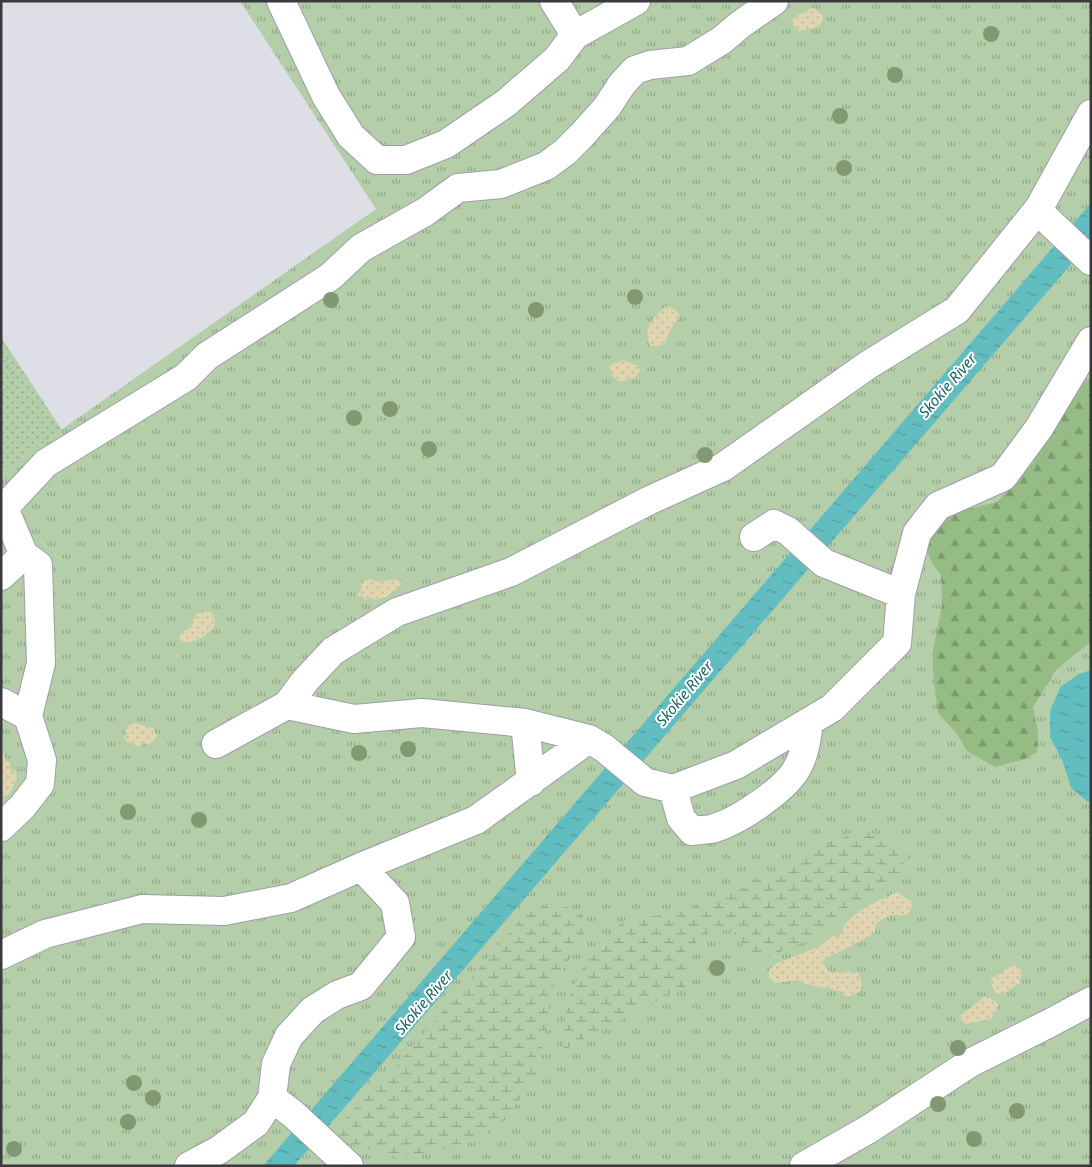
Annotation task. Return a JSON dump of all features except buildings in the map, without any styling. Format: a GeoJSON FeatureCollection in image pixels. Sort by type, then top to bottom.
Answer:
{"type":"FeatureCollection","features":[{"type":"Feature","properties":{"kind":"lane"},"geometry":{"type":"LineString","coordinates":[[282,1],[326,96],[350,136],[377,160],[406,160],[446,144],[506,103],[557,59],[575,35],[636,1]]}},
{"type":"Feature","properties":{"kind":"lane"},"geometry":{"type":"LineString","coordinates":[[554,1],[575,35]]}},
{"type":"Feature","properties":{"kind":"lane"},"geometry":{"type":"LineString","coordinates":[[1,827],[22,807],[40,784],[42,760],[28,716],[42,663],[38,565],[24,555],[4,508],[46,463],[186,377],[207,356],[330,277],[361,248],[425,212],[458,188],[501,184],[546,166],[565,152],[582,135],[607,107],[622,84],[635,70],[650,65],[688,61],[722,40],[774,1]]}},
{"type":"Feature","properties":{"kind":"lane"},"geometry":{"type":"LineString","coordinates":[[216,744],[287,705],[305,681],[333,651],[397,612],[511,572],[648,501],[723,467],[868,365],[957,310],[1045,219],[1091,114]]}},
{"type":"Feature","properties":{"kind":"lane"},"geometry":{"type":"LineString","coordinates":[[1045,219],[1088,260]]}},
{"type":"Feature","properties":{"kind":"lane"},"geometry":{"type":"LineString","coordinates":[[287,705],[354,719],[422,714],[525,723],[598,745],[645,782],[673,789],[736,765],[832,708],[897,642],[901,594],[917,533],[938,506],[1003,477],[1039,428],[1091,341]]}},
{"type":"Feature","properties":{"kind":"lane"},"geometry":{"type":"LineString","coordinates":[[754,536],[774,524],[788,531],[824,562],[901,594]]}},
{"type":"Feature","properties":{"kind":"lane"},"geometry":{"type":"LineString","coordinates":[[1,576],[24,555]]}},
{"type":"Feature","properties":{"kind":"lane"},"geometry":{"type":"LineString","coordinates":[[1,702],[28,716]]}},
{"type":"Feature","properties":{"kind":"lane"},"geometry":{"type":"LineString","coordinates":[[673,789],[681,818],[692,831],[712,828],[751,810],[784,784],[796,770],[806,745],[809,722]]}},
{"type":"Feature","properties":{"kind":"lane"},"geometry":{"type":"LineString","coordinates":[[525,723],[531,782]]}},
{"type":"Feature","properties":{"kind":"lane"},"geometry":{"type":"LineString","coordinates":[[1,954],[45,934],[142,909],[224,911],[292,898],[361,867],[476,820],[531,782],[598,745]]}},
{"type":"Feature","properties":{"kind":"lane"},"geometry":{"type":"LineString","coordinates":[[341,1159],[282,1106],[276,1064],[288,1036],[313,1010],[337,995],[361,986],[401,937],[395,903],[361,867]]}},
{"type":"Feature","properties":{"kind":"lane"},"geometry":{"type":"LineString","coordinates":[[804,1166],[869,1129],[970,1063],[1091,1001]]}},
{"type":"Feature","properties":{"kind":"lane"},"geometry":{"type":"LineString","coordinates":[[189,1166],[219,1150],[282,1106]]}},
{"type":"Feature","properties":{"kind":"path"},"geometry":{"type":"LineString","coordinates":[[1,351],[14,378],[4,388],[1,400]]}},
{"type":"Feature","properties":{"kind":"green space"},"geometry":{"type":"Polygon","coordinates":[[[240,1],[1091,1],[1091,1166],[1,1166],[1,472],[376,209],[240,1]]]}},
{"type":"Feature","properties":{"kind":"green space"},"geometry":{"type":"Polygon","coordinates":[[[1,337],[62,430],[1,472],[1,337]]]}},
{"type":"Feature","properties":{"kind":"green space"},"geometry":{"type":"Polygon","coordinates":[[[1091,377],[1091,644],[1089,643],[1056,670],[1033,707],[1038,732],[1037,752],[1025,759],[995,767],[967,751],[957,734],[938,713],[933,672],[933,651],[942,605],[941,575],[932,563],[927,551],[930,537],[939,522],[963,510],[997,502],[1033,463],[1063,404],[1091,377]]]}},
{"type":"Feature","properties":{"kind":"green space"},"geometry":{"type":"Polygon","coordinates":[[[859,830],[895,840],[908,855],[899,873],[835,925],[791,948],[755,961],[731,930],[709,932],[683,953],[690,984],[563,1050],[565,1016],[570,995],[591,950],[621,923],[690,909],[723,897],[859,830]]]}},
{"type":"Feature","properties":{"kind":"green space"},"geometry":{"type":"Polygon","coordinates":[[[557,903],[581,913],[588,928],[551,991],[538,1076],[509,1113],[478,1141],[400,1159],[343,1142],[333,1130],[391,1072],[525,914],[557,903]]]}},
{"type":"Feature","properties":{"kind":"sand"},"geometry":{"type":"Polygon","coordinates":[[[814,8],[823,16],[822,22],[817,27],[799,31],[791,23],[792,19],[800,14],[807,13],[808,9],[814,8]]]}},
{"type":"Feature","properties":{"kind":"sand"},"geometry":{"type":"Polygon","coordinates":[[[668,305],[679,313],[679,318],[672,327],[665,343],[658,347],[651,346],[647,335],[650,323],[668,305]]]}},
{"type":"Feature","properties":{"kind":"sand"},"geometry":{"type":"Polygon","coordinates":[[[622,360],[639,366],[640,371],[635,377],[621,382],[613,376],[609,366],[622,360]]]}},
{"type":"Feature","properties":{"kind":"sand"},"geometry":{"type":"Polygon","coordinates":[[[370,579],[378,582],[397,579],[401,582],[401,585],[386,597],[375,600],[370,597],[368,600],[362,596],[359,597],[358,592],[362,588],[361,584],[364,580],[370,579]]]}},
{"type":"Feature","properties":{"kind":"sand"},"geometry":{"type":"Polygon","coordinates":[[[202,612],[210,612],[213,616],[215,622],[213,629],[191,642],[182,641],[179,638],[182,632],[191,629],[193,619],[202,612]]]}},
{"type":"Feature","properties":{"kind":"sand"},"geometry":{"type":"Polygon","coordinates":[[[134,723],[153,728],[157,736],[150,744],[143,743],[140,747],[127,742],[124,738],[127,733],[125,731],[129,725],[134,723]]]}},
{"type":"Feature","properties":{"kind":"sand"},"geometry":{"type":"Polygon","coordinates":[[[1,753],[4,753],[5,760],[10,763],[10,769],[16,771],[17,778],[10,794],[1,797],[1,753]]]}},
{"type":"Feature","properties":{"kind":"sand"},"geometry":{"type":"Polygon","coordinates":[[[897,892],[913,902],[909,913],[902,916],[892,915],[886,917],[876,924],[875,932],[852,946],[825,958],[824,965],[829,971],[836,973],[851,972],[853,974],[857,972],[861,981],[860,992],[847,997],[840,991],[806,984],[799,980],[775,983],[769,978],[769,970],[775,964],[820,946],[833,936],[837,937],[848,921],[859,912],[897,892]]]}},
{"type":"Feature","properties":{"kind":"sand"},"geometry":{"type":"Polygon","coordinates":[[[1016,965],[1021,970],[1020,983],[1003,994],[995,993],[991,979],[1009,967],[1016,965]]]}},
{"type":"Feature","properties":{"kind":"sand"},"geometry":{"type":"Polygon","coordinates":[[[984,997],[989,997],[999,1004],[991,1019],[965,1024],[961,1019],[961,1015],[984,997]]]}},
{"type":"Feature","properties":{"kind":"water","name":"Skokie River"},"geometry":{"type":"Polygon","coordinates":[[[1091,203],[1091,241],[294,1166],[263,1166],[1091,203]]]}},
{"type":"Feature","properties":{"kind":"water"},"geometry":{"type":"Polygon","coordinates":[[[1091,670],[1091,801],[1088,802],[1071,788],[1063,762],[1050,737],[1050,712],[1060,687],[1079,674],[1091,670]]]}}]}
